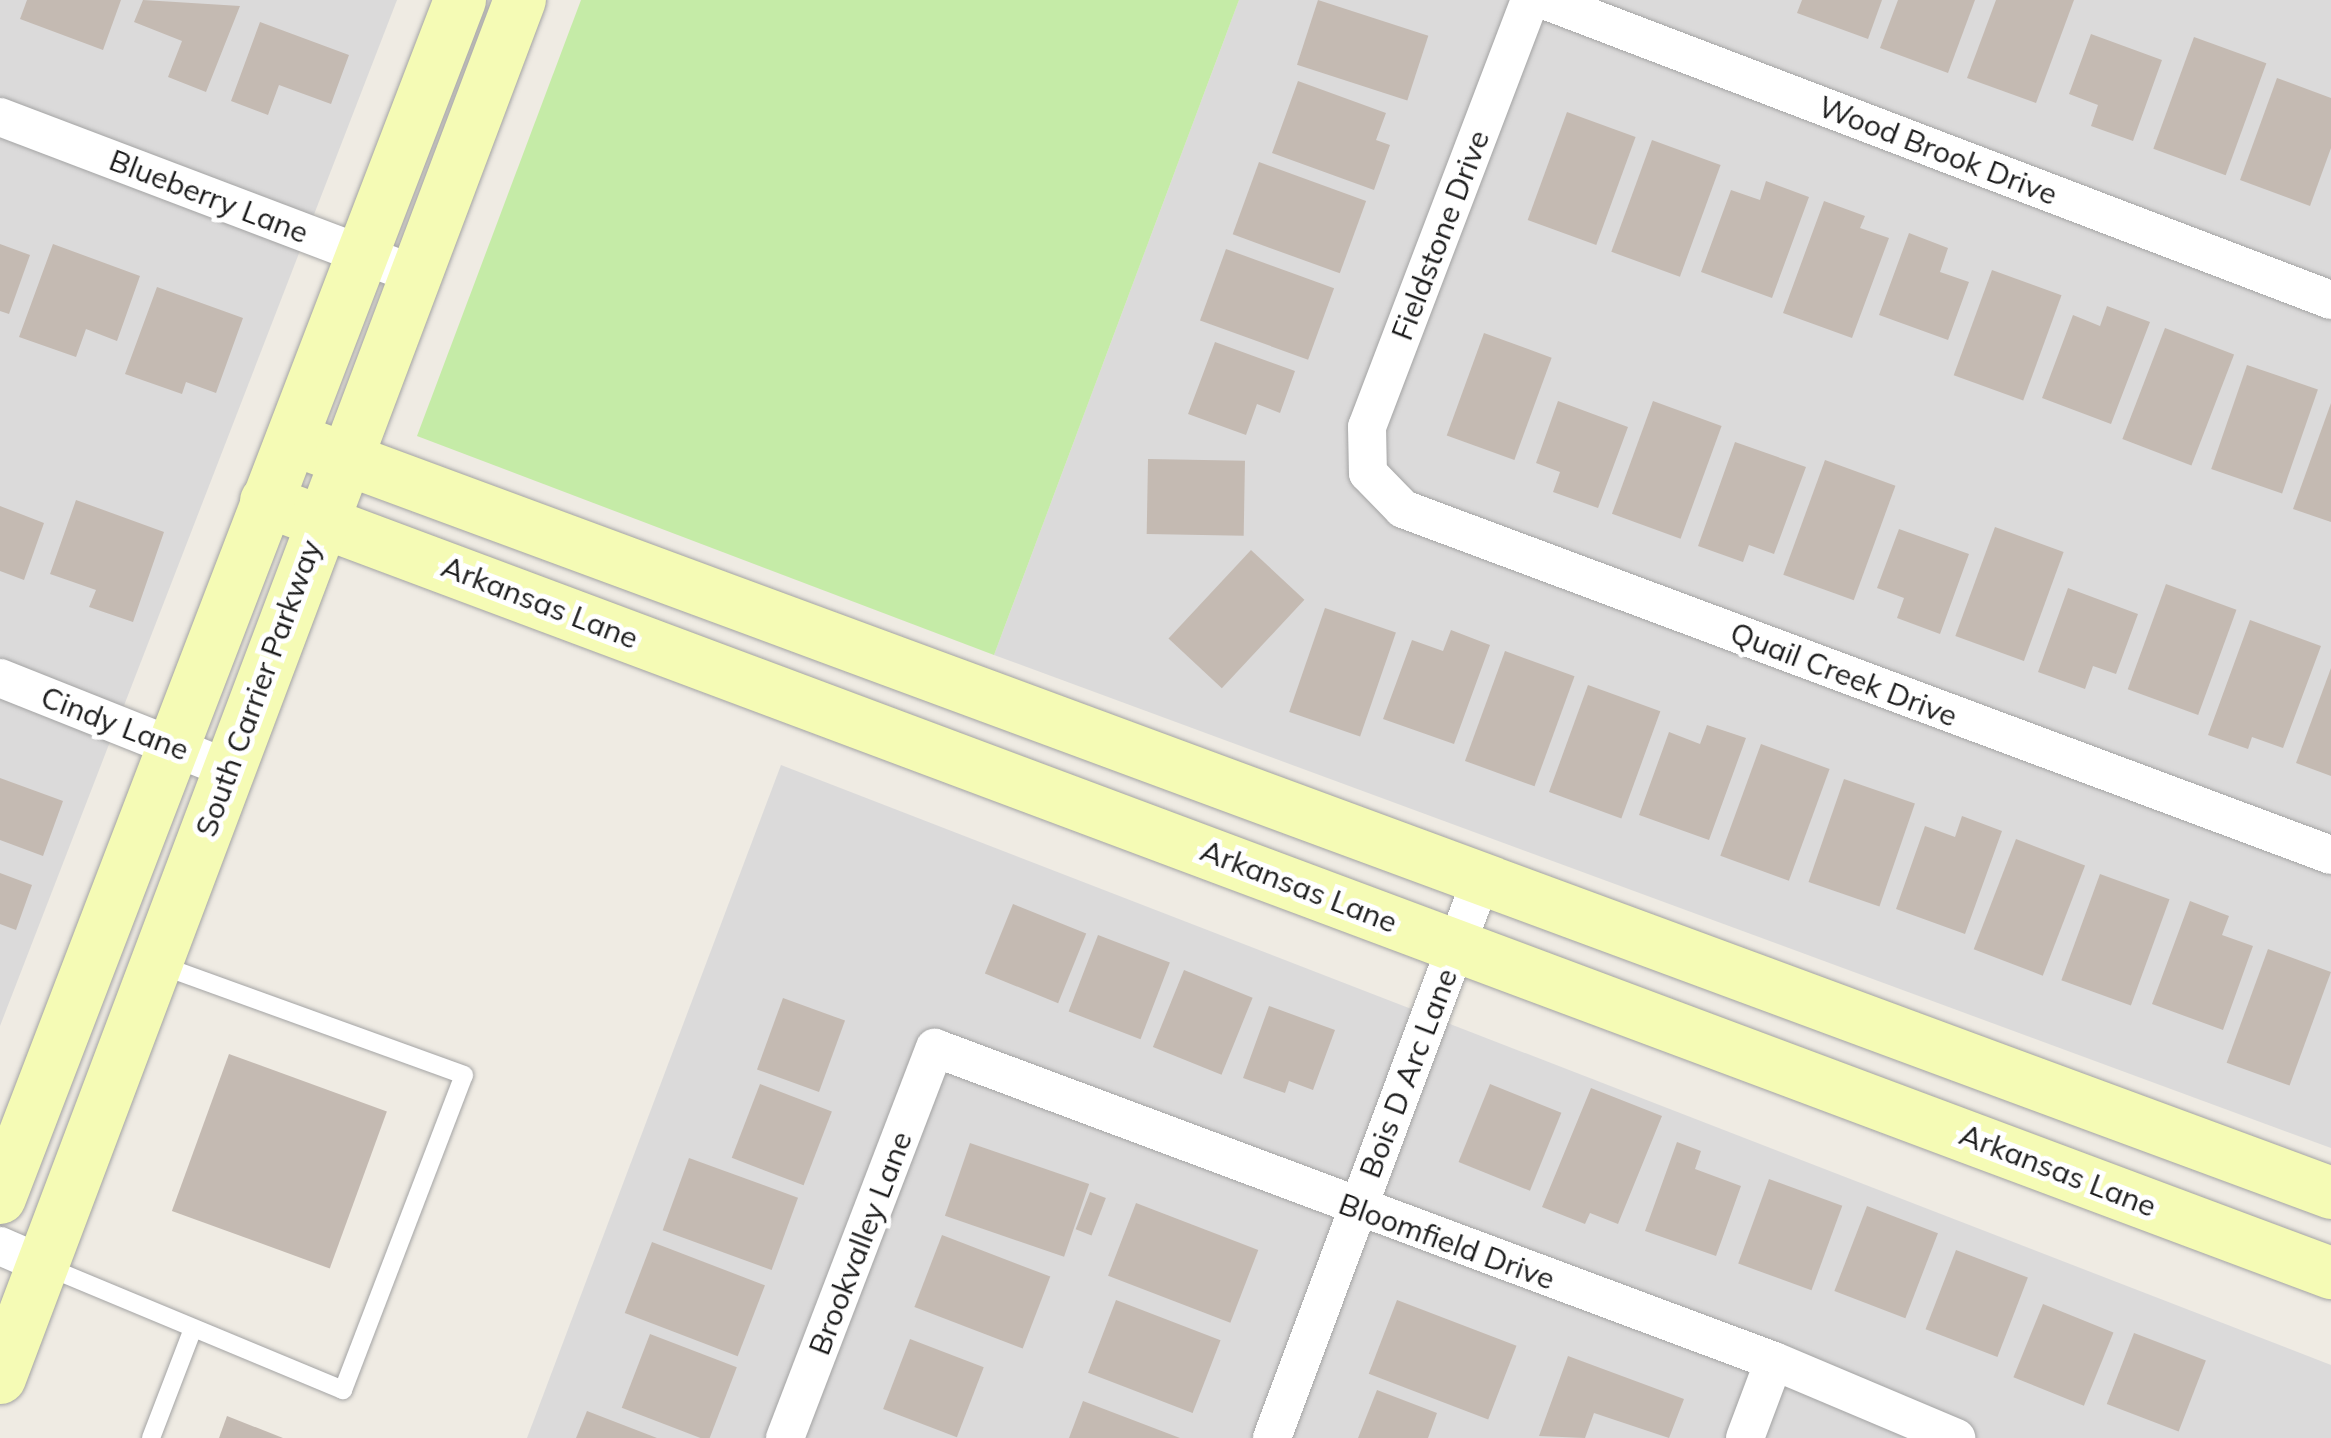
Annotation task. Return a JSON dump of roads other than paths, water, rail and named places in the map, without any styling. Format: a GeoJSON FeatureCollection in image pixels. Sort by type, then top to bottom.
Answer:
{"type":"FeatureCollection","features":[{"type":"Feature","properties":{"kind":"main road","name":"South Carrier Parkway"},"geometry":{"type":"LineString","coordinates":[[0,1198],[460,0]]}},
{"type":"Feature","properties":{"kind":"main road","name":"South Carrier Parkway"},"geometry":{"type":"LineString","coordinates":[[0,1378],[22,1256],[155,964],[520,0]]}},
{"type":"Feature","properties":{"kind":"main road"},"geometry":{"type":"LineString","coordinates":[[292,439],[2331,1193]]}},
{"type":"Feature","properties":{"kind":"main road","name":"Arkansas Lane"},"geometry":{"type":"LineString","coordinates":[[266,500],[2331,1273]]}},
{"type":"Feature","properties":{"kind":"street","name":"Fieldstone Drive"},"geometry":{"type":"LineString","coordinates":[[1368,474],[1367,428],[1530,0]]}},
{"type":"Feature","properties":{"kind":"street","name":"Wood Brook Drive"},"geometry":{"type":"LineString","coordinates":[[1544,0],[2331,300]]}},
{"type":"Feature","properties":{"kind":"street","name":"Blueberry Lane"},"geometry":{"type":"LineString","coordinates":[[0,117],[418,275]]}},
{"type":"Feature","properties":{"kind":"street","name":"Quail Creek Drive"},"geometry":{"type":"LineString","coordinates":[[1368,474],[1403,509],[2331,855]]}},
{"type":"Feature","properties":{"kind":"street","name":"Cindy Lane"},"geometry":{"type":"LineString","coordinates":[[0,678],[229,769]]}},
{"type":"Feature","properties":{"kind":"street","name":"Bois D Arc Lane"},"geometry":{"type":"LineString","coordinates":[[1272,1438],[1482,878]]}},
{"type":"Feature","properties":{"kind":"street","name":"Bloomfield Drive"},"geometry":{"type":"LineString","coordinates":[[936,1048],[1357,1209],[1774,1361],[1956,1438]]}},
{"type":"Feature","properties":{"kind":"street","name":"Brookvalley Lane"},"geometry":{"type":"LineString","coordinates":[[785,1438],[936,1048]]}},
{"type":"Feature","properties":{"kind":"street"},"geometry":{"type":"LineString","coordinates":[[1745,1438],[1774,1361]]}},
{"type":"Feature","properties":{"kind":"lane"},"geometry":{"type":"LineString","coordinates":[[22,1256],[191,1334],[343,1390],[464,1075],[155,964]]}},
{"type":"Feature","properties":{"kind":"lane"},"geometry":{"type":"LineString","coordinates":[[151,1438],[191,1334]]}}]}
